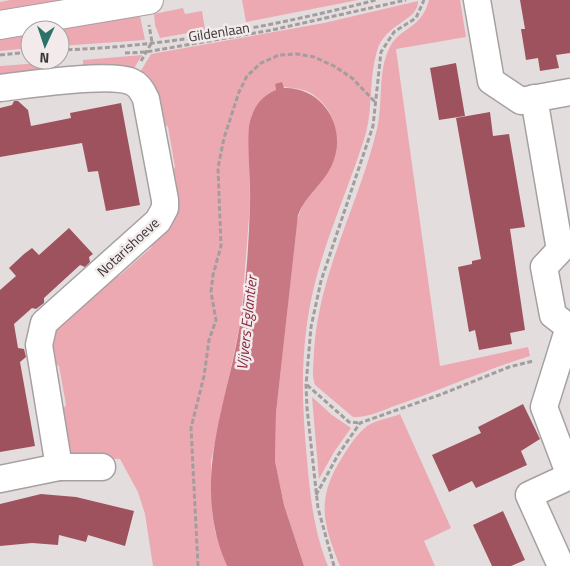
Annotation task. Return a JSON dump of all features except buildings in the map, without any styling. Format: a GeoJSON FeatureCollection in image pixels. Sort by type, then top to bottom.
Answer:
{"type":"FeatureCollection","features":[{"type":"Feature","properties":{"kind":"street"},"geometry":{"type":"LineString","coordinates":[[0,25],[145,0]]}},
{"type":"Feature","properties":{"kind":"street"},"geometry":{"type":"LineString","coordinates":[[477,0],[491,81],[521,101],[570,92]]}},
{"type":"Feature","properties":{"kind":"street","name":"Notarishoeve"},"geometry":{"type":"LineString","coordinates":[[0,88],[51,82],[121,79],[137,85],[146,100],[165,200],[165,208],[158,222],[44,324],[41,331],[39,345],[59,467]]}},
{"type":"Feature","properties":{"kind":"street"},"geometry":{"type":"LineString","coordinates":[[534,98],[560,250],[544,266],[552,316],[570,327],[558,357],[544,407],[570,477],[529,495],[562,566]]}},
{"type":"Feature","properties":{"kind":"street"},"geometry":{"type":"LineString","coordinates":[[0,479],[59,467],[102,467]]}},
{"type":"Feature","properties":{"kind":"path","name":"Gildenlaan"},"geometry":{"type":"LineString","coordinates":[[70,49],[131,46],[227,31],[309,17],[376,0]]}},
{"type":"Feature","properties":{"kind":"path"},"geometry":{"type":"LineString","coordinates":[[118,54],[146,52],[272,30],[406,0]]}},
{"type":"Feature","properties":{"kind":"path"},"geometry":{"type":"LineString","coordinates":[[334,566],[325,540],[316,495],[306,384],[311,327],[321,281],[370,134],[376,103],[380,58],[384,45],[394,32],[416,18],[424,0]]}},
{"type":"Feature","properties":{"kind":"path"},"geometry":{"type":"LineString","coordinates":[[0,55],[20,53]]}},
{"type":"Feature","properties":{"kind":"path"},"geometry":{"type":"LineString","coordinates":[[198,566],[191,428],[204,376],[209,340],[216,320],[211,292],[213,275],[221,246],[218,168],[224,138],[239,92],[247,76],[261,62],[279,55],[297,54],[314,57],[334,66],[352,78],[376,103]]}},
{"type":"Feature","properties":{"kind":"path"},"geometry":{"type":"LineString","coordinates":[[306,384],[349,422],[360,423],[442,394],[509,367],[558,357]]}},
{"type":"Feature","properties":{"kind":"path"},"geometry":{"type":"LineString","coordinates":[[316,495],[338,455],[360,423]]}},
{"type":"Feature","properties":{"kind":"shaded area"},"geometry":{"type":"Polygon","coordinates":[[[10,0],[67,0],[0,11],[0,2],[10,0]]]}},
{"type":"Feature","properties":{"kind":"shaded area"},"geometry":{"type":"Polygon","coordinates":[[[242,0],[358,0],[246,22],[242,0]]]}},
{"type":"Feature","properties":{"kind":"shaded area"},"geometry":{"type":"Polygon","coordinates":[[[429,0],[460,0],[466,37],[396,49],[440,366],[528,347],[530,356],[375,413],[353,417],[315,385],[313,368],[317,322],[331,266],[377,129],[383,69],[388,51],[398,37],[421,18],[429,0]]]}},
{"type":"Feature","properties":{"kind":"shaded area"},"geometry":{"type":"Polygon","coordinates":[[[418,1],[417,8],[413,13],[387,34],[377,51],[366,133],[321,261],[307,324],[303,369],[305,436],[313,514],[328,566],[304,566],[284,505],[275,461],[276,413],[297,222],[307,197],[321,180],[332,160],[335,147],[334,129],[329,112],[314,95],[305,90],[275,84],[276,90],[259,103],[252,114],[249,126],[250,204],[241,320],[211,461],[212,512],[215,531],[227,566],[153,566],[145,514],[138,492],[120,459],[78,458],[70,455],[59,415],[66,405],[59,366],[50,360],[48,337],[108,276],[119,276],[151,248],[169,176],[175,167],[168,127],[158,120],[139,74],[151,54],[324,23],[418,1]]]}},
{"type":"Feature","properties":{"kind":"shaded area"},"geometry":{"type":"Polygon","coordinates":[[[183,8],[185,14],[202,11],[205,30],[160,38],[155,25],[154,14],[183,8]]]}},
{"type":"Feature","properties":{"kind":"shaded area"},"geometry":{"type":"Polygon","coordinates":[[[140,16],[145,40],[70,45],[70,27],[140,16]]]}},
{"type":"Feature","properties":{"kind":"shaded area"},"geometry":{"type":"Polygon","coordinates":[[[20,36],[20,49],[0,51],[0,39],[20,36]]]}},
{"type":"Feature","properties":{"kind":"shaded area"},"geometry":{"type":"Polygon","coordinates":[[[142,55],[132,72],[91,71],[83,65],[83,60],[142,55]]]}},
{"type":"Feature","properties":{"kind":"shaded area"},"geometry":{"type":"Polygon","coordinates":[[[20,64],[20,70],[38,70],[32,76],[0,80],[0,66],[20,64]]]}},
{"type":"Feature","properties":{"kind":"shaded area"},"geometry":{"type":"Polygon","coordinates":[[[312,397],[332,415],[351,428],[334,452],[319,479],[312,397]]]}},
{"type":"Feature","properties":{"kind":"shaded area"},"geometry":{"type":"Polygon","coordinates":[[[400,414],[451,528],[424,541],[435,566],[340,566],[329,536],[325,510],[325,498],[334,471],[345,452],[363,429],[375,422],[400,414]]]}},
{"type":"Feature","properties":{"kind":"water","name":"Vijvers Eglantier"},"geometry":{"type":"Polygon","coordinates":[[[282,82],[284,88],[299,90],[311,95],[322,103],[330,114],[335,126],[337,139],[336,153],[331,167],[305,202],[298,215],[276,413],[275,461],[284,505],[304,566],[227,566],[216,532],[211,499],[212,467],[216,435],[238,337],[244,291],[250,205],[249,126],[252,114],[261,100],[276,90],[275,84],[282,82]]]}}]}
